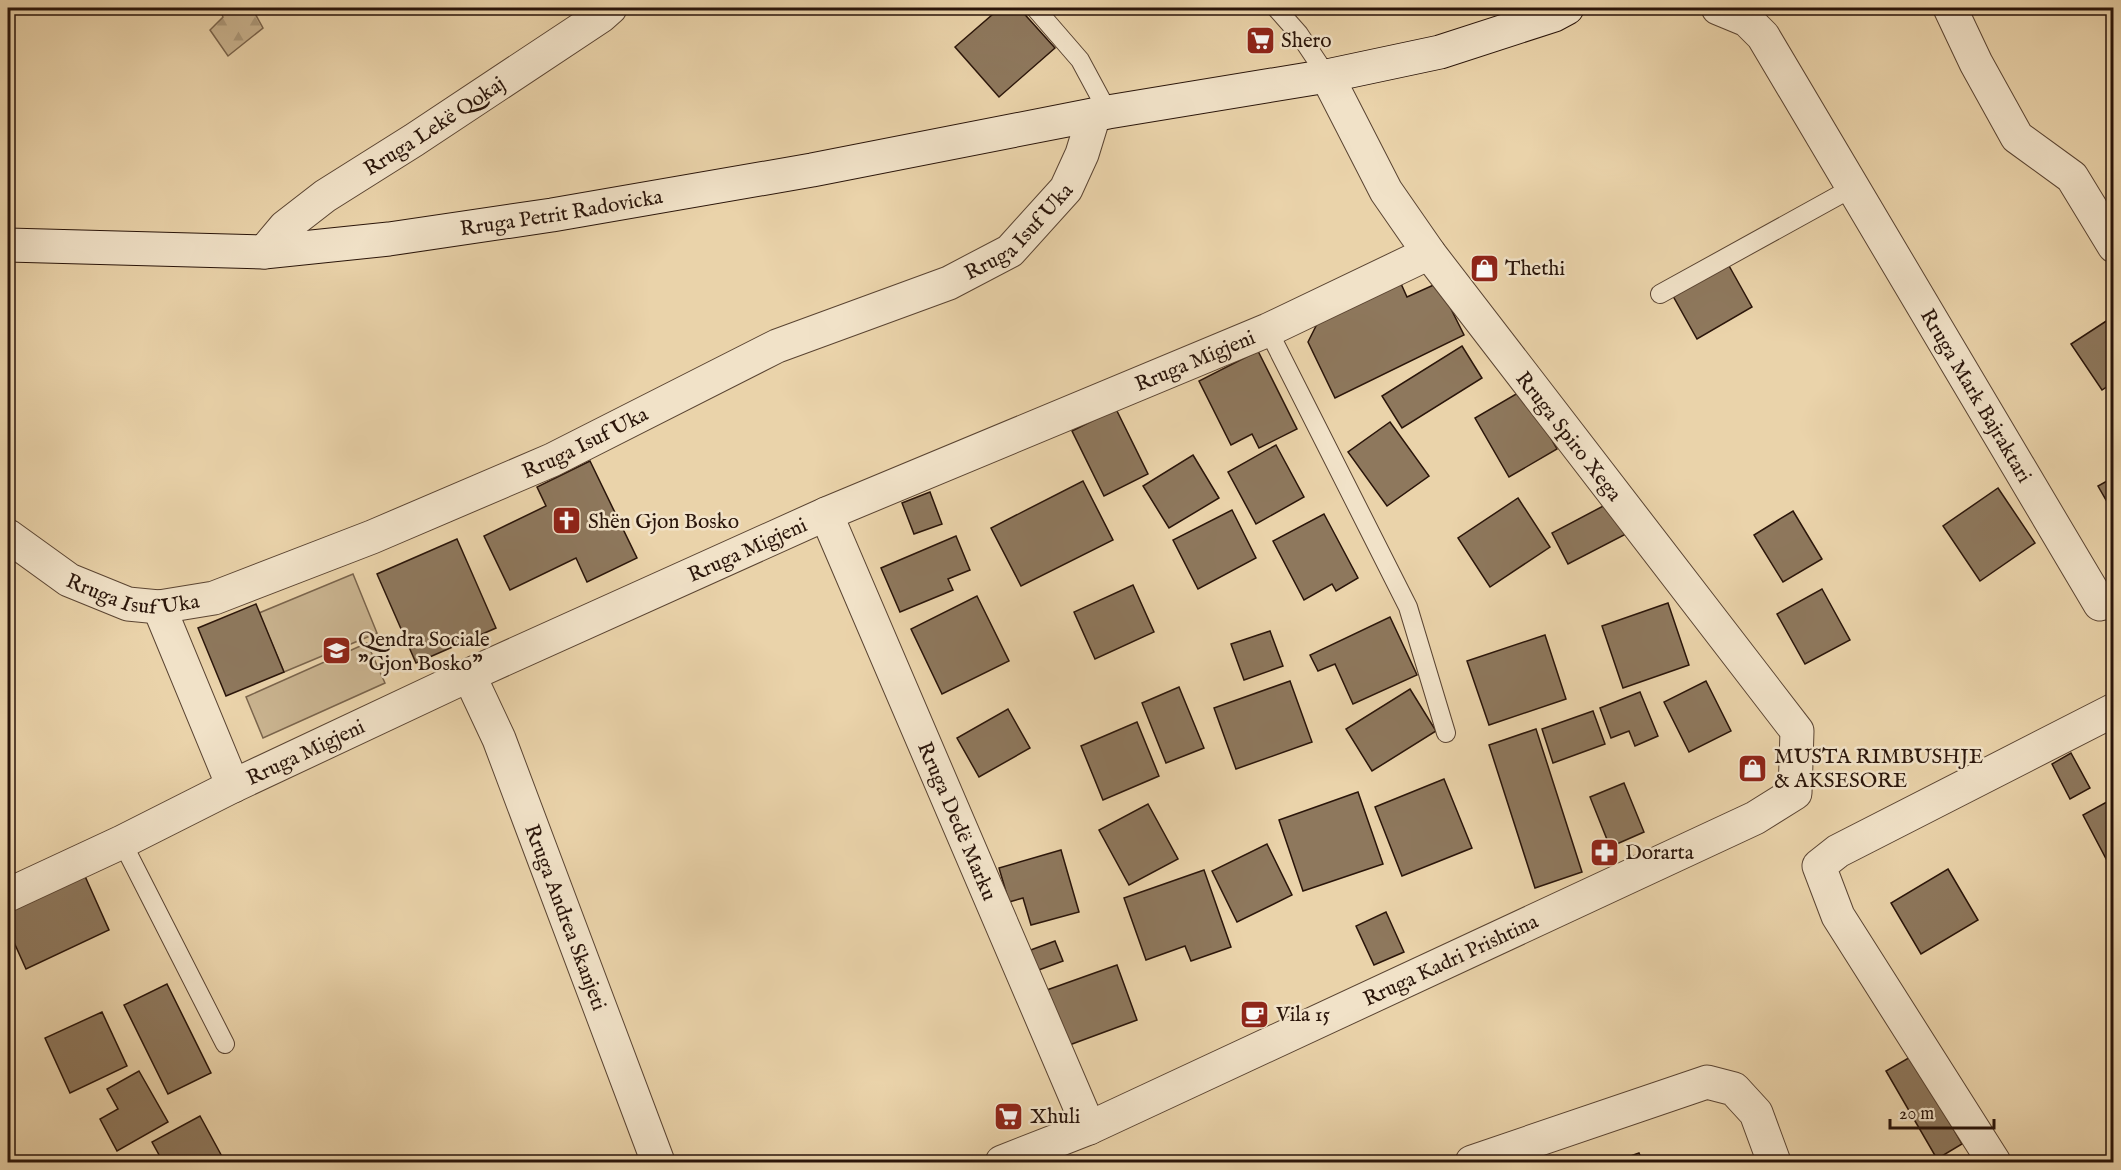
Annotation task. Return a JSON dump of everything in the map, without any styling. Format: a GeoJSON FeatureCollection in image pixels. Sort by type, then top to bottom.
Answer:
{"type":"FeatureCollection","features":[{"type":"Feature","properties":{"kind":"street","name":"Rruga Lekë Qokaj"},"geometry":{"type":"LineString","coordinates":[[264,252],[285,227],[325,196],[414,140],[610,8]]}},
{"type":"Feature","properties":{"kind":"street","name":"Rruga Petrit Radovicka"},"geometry":{"type":"LineString","coordinates":[[8,245],[264,252],[389,239],[564,213],[812,170],[1101,114],[1327,76],[1440,52],[1554,15],[1568,8]]}},
{"type":"Feature","properties":{"kind":"street","name":"Rruga Mark Bajraktari"},"geometry":{"type":"LineString","coordinates":[[1718,8],[1747,20],[1764,36],[2100,604]]}},
{"type":"Feature","properties":{"kind":"street"},"geometry":{"type":"LineString","coordinates":[[1950,8],[1976,63],[2017,137],[2072,177],[2114,246]]}},
{"type":"Feature","properties":{"kind":"street","name":"Rruga Spiro Xega"},"geometry":{"type":"LineString","coordinates":[[1327,76],[1386,191],[1429,253],[1797,731],[1795,793]]}},
{"type":"Feature","properties":{"kind":"street","name":"Rruga Isuf Uka"},"geometry":{"type":"LineString","coordinates":[[8,536],[69,580],[128,604],[159,607],[214,598],[372,537],[552,460],[777,346],[949,283],[1010,251],[1066,189],[1101,114]]}},
{"type":"Feature","properties":{"kind":"street","name":"Rruga Migjeni"},"geometry":{"type":"LineString","coordinates":[[8,895],[469,675],[826,514],[1268,330],[1429,253]]}},
{"type":"Feature","properties":{"kind":"street","name":"Rruga Dedë Marku"},"geometry":{"type":"LineString","coordinates":[[826,514],[1089,1128]]}},
{"type":"Feature","properties":{"kind":"street","name":"Rruga Migjeni"},"geometry":{"type":"LineString","coordinates":[[159,607],[233,786]]}},
{"type":"Feature","properties":{"kind":"street","name":"Rruga Andrea Skanjeti"},"geometry":{"type":"LineString","coordinates":[[469,675],[499,739],[658,1162]]}},
{"type":"Feature","properties":{"kind":"street"},"geometry":{"type":"LineString","coordinates":[[1994,1162],[1838,916],[1819,866],[1838,851],[2114,710]]}},
{"type":"Feature","properties":{"kind":"street","name":"Rruga Kadri Prishtina"},"geometry":{"type":"LineString","coordinates":[[1002,1162],[1089,1128],[1755,818],[1795,793]]}},
{"type":"Feature","properties":{"kind":"street"},"geometry":{"type":"LineString","coordinates":[[1472,1162],[1707,1082],[1734,1089],[1756,1113],[1774,1162]]}},
{"type":"Feature","properties":{"kind":"lane"},"geometry":{"type":"LineString","coordinates":[[1035,8],[1080,60],[1101,114]]}},
{"type":"Feature","properties":{"kind":"lane"},"geometry":{"type":"LineString","coordinates":[[1276,8],[1299,34],[1327,76]]}},
{"type":"Feature","properties":{"kind":"lane"},"geometry":{"type":"LineString","coordinates":[[1660,294],[1852,188]]}},
{"type":"Feature","properties":{"kind":"lane","name":"Rruga Migjeni"},"geometry":{"type":"LineString","coordinates":[[1268,330],[1408,607],[1446,733]]}},
{"type":"Feature","properties":{"kind":"lane"},"geometry":{"type":"LineString","coordinates":[[122,842],[225,1044]]}},
{"type":"Feature","properties":{"kind":"green space"},"geometry":{"type":"Polygon","coordinates":[[[219,8],[252,8],[263,28],[228,56],[210,30],[223,17],[219,8]]]}},
{"type":"Feature","properties":{"kind":"green space"},"geometry":{"type":"Polygon","coordinates":[[[353,574],[377,633],[284,672],[259,613],[353,574]]]}},
{"type":"Feature","properties":{"kind":"green space"},"geometry":{"type":"Polygon","coordinates":[[[367,643],[385,683],[263,738],[246,697],[367,643]]]}},
{"type":"Feature","properties":{"kind":"building"},"geometry":{"type":"Polygon","coordinates":[[[526,8],[540,8],[532,14],[526,8]]]}},
{"type":"Feature","properties":{"kind":"building"},"geometry":{"type":"Polygon","coordinates":[[[1000,8],[1019,8],[1055,48],[999,97],[955,47],[1000,8]]]}},
{"type":"Feature","properties":{"kind":"building"},"geometry":{"type":"Polygon","coordinates":[[[1728,264],[1752,307],[1697,339],[1673,296],[1728,264]]]}},
{"type":"Feature","properties":{"kind":"building"},"geometry":{"type":"Polygon","coordinates":[[[1398,277],[1407,297],[1438,283],[1464,335],[1335,398],[1308,342],[1322,314],[1398,277]]]}},
{"type":"Feature","properties":{"kind":"building"},"geometry":{"type":"Polygon","coordinates":[[[2114,316],[2114,382],[2102,390],[2071,344],[2114,316]]]}},
{"type":"Feature","properties":{"kind":"building"},"geometry":{"type":"Polygon","coordinates":[[[1462,346],[1482,378],[1402,428],[1382,396],[1462,346]]]}},
{"type":"Feature","properties":{"kind":"building"},"geometry":{"type":"Polygon","coordinates":[[[1258,351],[1297,429],[1259,448],[1252,434],[1231,445],[1199,381],[1258,351]]]}},
{"type":"Feature","properties":{"kind":"building"},"geometry":{"type":"Polygon","coordinates":[[[1523,390],[1557,449],[1509,477],[1475,418],[1523,390]]]}},
{"type":"Feature","properties":{"kind":"building"},"geometry":{"type":"Polygon","coordinates":[[[1116,409],[1148,474],[1104,496],[1072,431],[1116,409]]]}},
{"type":"Feature","properties":{"kind":"building"},"geometry":{"type":"Polygon","coordinates":[[[1390,422],[1429,476],[1387,506],[1348,452],[1390,422]]]}},
{"type":"Feature","properties":{"kind":"building"},"geometry":{"type":"Polygon","coordinates":[[[1276,445],[1304,497],[1256,524],[1228,472],[1276,445]]]}},
{"type":"Feature","properties":{"kind":"building"},"geometry":{"type":"Polygon","coordinates":[[[1193,455],[1219,498],[1169,528],[1143,486],[1193,455]]]}},
{"type":"Feature","properties":{"kind":"building","name":"Shën Gjon Bosko"},"geometry":{"type":"Polygon","coordinates":[[[590,461],[637,558],[587,582],[576,558],[510,590],[484,536],[546,506],[537,487],[590,461]]]}},
{"type":"Feature","properties":{"kind":"building"},"geometry":{"type":"Polygon","coordinates":[[[2114,477],[2114,514],[2098,486],[2114,477]]]}},
{"type":"Feature","properties":{"kind":"building"},"geometry":{"type":"Polygon","coordinates":[[[1083,481],[1113,540],[1021,586],[991,528],[1083,481]]]}},
{"type":"Feature","properties":{"kind":"building"},"geometry":{"type":"Polygon","coordinates":[[[1998,488],[2035,543],[1980,581],[1943,526],[1998,488]]]}},
{"type":"Feature","properties":{"kind":"building"},"geometry":{"type":"Polygon","coordinates":[[[930,492],[942,524],[914,534],[902,503],[930,492]]]}},
{"type":"Feature","properties":{"kind":"building"},"geometry":{"type":"Polygon","coordinates":[[[1518,498],[1550,547],[1490,587],[1458,538],[1518,498]]]}},
{"type":"Feature","properties":{"kind":"building"},"geometry":{"type":"Polygon","coordinates":[[[1609,503],[1626,534],[1568,564],[1552,533],[1609,503]]]}},
{"type":"Feature","properties":{"kind":"building"},"geometry":{"type":"Polygon","coordinates":[[[1232,510],[1256,558],[1198,589],[1173,540],[1232,510]]]}},
{"type":"Feature","properties":{"kind":"building"},"geometry":{"type":"Polygon","coordinates":[[[1793,511],[1822,559],[1783,582],[1754,535],[1793,511]]]}},
{"type":"Feature","properties":{"kind":"building"},"geometry":{"type":"Polygon","coordinates":[[[1324,514],[1358,578],[1336,591],[1332,584],[1304,600],[1273,541],[1324,514]]]}},
{"type":"Feature","properties":{"kind":"building"},"geometry":{"type":"Polygon","coordinates":[[[956,536],[970,570],[948,579],[953,590],[900,612],[881,568],[956,536]]]}},
{"type":"Feature","properties":{"kind":"building"},"geometry":{"type":"Polygon","coordinates":[[[457,539],[496,628],[416,663],[377,574],[457,539]]]}},
{"type":"Feature","properties":{"kind":"building"},"geometry":{"type":"Polygon","coordinates":[[[1133,585],[1154,632],[1095,659],[1074,612],[1133,585]]]}},
{"type":"Feature","properties":{"kind":"building"},"geometry":{"type":"Polygon","coordinates":[[[1822,589],[1850,640],[1805,664],[1777,614],[1822,589]]]}},
{"type":"Feature","properties":{"kind":"building"},"geometry":{"type":"Polygon","coordinates":[[[977,596],[1009,661],[942,694],[911,629],[977,596]]]}},
{"type":"Feature","properties":{"kind":"building"},"geometry":{"type":"Polygon","coordinates":[[[1668,603],[1689,665],[1623,688],[1602,626],[1668,603]]]}},
{"type":"Feature","properties":{"kind":"building"},"geometry":{"type":"Polygon","coordinates":[[[256,604],[284,672],[226,696],[198,628],[256,604]]]}},
{"type":"Feature","properties":{"kind":"building"},"geometry":{"type":"Polygon","coordinates":[[[1390,617],[1417,675],[1353,704],[1335,664],[1318,671],[1310,655],[1390,617]]]}},
{"type":"Feature","properties":{"kind":"building"},"geometry":{"type":"Polygon","coordinates":[[[1270,631],[1283,666],[1244,680],[1231,644],[1270,631]]]}},
{"type":"Feature","properties":{"kind":"building"},"geometry":{"type":"Polygon","coordinates":[[[1545,635],[1566,699],[1489,725],[1467,661],[1545,635]]]}},
{"type":"Feature","properties":{"kind":"building"},"geometry":{"type":"Polygon","coordinates":[[[1290,681],[1312,742],[1236,769],[1214,708],[1290,681]]]}},
{"type":"Feature","properties":{"kind":"building"},"geometry":{"type":"Polygon","coordinates":[[[1706,681],[1731,731],[1689,752],[1664,702],[1706,681]]]}},
{"type":"Feature","properties":{"kind":"building"},"geometry":{"type":"Polygon","coordinates":[[[1179,687],[1204,748],[1166,763],[1142,703],[1179,687]]]}},
{"type":"Feature","properties":{"kind":"building"},"geometry":{"type":"Polygon","coordinates":[[[1410,689],[1436,731],[1372,771],[1346,729],[1410,689]]]}},
{"type":"Feature","properties":{"kind":"building"},"geometry":{"type":"Polygon","coordinates":[[[1640,692],[1658,736],[1635,746],[1629,731],[1611,738],[1600,708],[1640,692]]]}},
{"type":"Feature","properties":{"kind":"building"},"geometry":{"type":"Polygon","coordinates":[[[1008,709],[1030,748],[979,777],[957,738],[1008,709]]]}},
{"type":"Feature","properties":{"kind":"building"},"geometry":{"type":"Polygon","coordinates":[[[1593,711],[1605,744],[1553,763],[1542,729],[1593,711]]]}},
{"type":"Feature","properties":{"kind":"building"},"geometry":{"type":"Polygon","coordinates":[[[1137,722],[1159,776],[1103,800],[1081,746],[1137,722]]]}},
{"type":"Feature","properties":{"kind":"building"},"geometry":{"type":"Polygon","coordinates":[[[1536,729],[1582,872],[1535,888],[1489,745],[1536,729]]]}},
{"type":"Feature","properties":{"kind":"building"},"geometry":{"type":"Polygon","coordinates":[[[2071,753],[2090,788],[2070,799],[2052,764],[2071,753]]]}},
{"type":"Feature","properties":{"kind":"building"},"geometry":{"type":"Polygon","coordinates":[[[1444,779],[1472,848],[1402,876],[1375,807],[1444,779]]]}},
{"type":"Feature","properties":{"kind":"building"},"geometry":{"type":"Polygon","coordinates":[[[1624,783],[1644,832],[1610,847],[1590,797],[1624,783]]]}},
{"type":"Feature","properties":{"kind":"building"},"geometry":{"type":"Polygon","coordinates":[[[1358,792],[1383,864],[1303,891],[1279,820],[1358,792]]]}},
{"type":"Feature","properties":{"kind":"building"},"geometry":{"type":"Polygon","coordinates":[[[2114,798],[2114,872],[2113,872],[2083,815],[2114,798]]]}},
{"type":"Feature","properties":{"kind":"building"},"geometry":{"type":"Polygon","coordinates":[[[1148,804],[1178,859],[1129,885],[1099,830],[1148,804]]]}},
{"type":"Feature","properties":{"kind":"building"},"geometry":{"type":"Polygon","coordinates":[[[1267,844],[1292,895],[1237,922],[1212,871],[1267,844]]]}},
{"type":"Feature","properties":{"kind":"building"},"geometry":{"type":"Polygon","coordinates":[[[1061,850],[1079,912],[1031,925],[1023,898],[1009,902],[999,868],[1061,850]]]}},
{"type":"Feature","properties":{"kind":"building"},"geometry":{"type":"Polygon","coordinates":[[[1948,869],[1978,920],[1921,954],[1891,903],[1948,869]]]}},
{"type":"Feature","properties":{"kind":"building"},"geometry":{"type":"Polygon","coordinates":[[[1204,870],[1231,947],[1191,961],[1185,946],[1146,960],[1124,898],[1204,870]]]}},
{"type":"Feature","properties":{"kind":"building"},"geometry":{"type":"Polygon","coordinates":[[[84,874],[109,930],[26,969],[8,929],[8,909],[84,874]]]}},
{"type":"Feature","properties":{"kind":"building"},"geometry":{"type":"Polygon","coordinates":[[[1386,912],[1404,952],[1374,965],[1356,926],[1386,912]]]}},
{"type":"Feature","properties":{"kind":"building"},"geometry":{"type":"Polygon","coordinates":[[[1055,941],[1063,961],[1036,971],[1028,951],[1055,941]]]}},
{"type":"Feature","properties":{"kind":"building"},"geometry":{"type":"Polygon","coordinates":[[[1117,965],[1137,1020],[1064,1047],[1044,991],[1117,965]]]}},
{"type":"Feature","properties":{"kind":"building"},"geometry":{"type":"Polygon","coordinates":[[[167,984],[211,1073],[168,1094],[124,1005],[167,984]]]}},
{"type":"Feature","properties":{"kind":"building"},"geometry":{"type":"Polygon","coordinates":[[[102,1012],[127,1066],[70,1093],[45,1038],[102,1012]]]}},
{"type":"Feature","properties":{"kind":"building"},"geometry":{"type":"Polygon","coordinates":[[[1912,1056],[1962,1144],[1937,1159],[1886,1071],[1912,1056]]]}},
{"type":"Feature","properties":{"kind":"building"},"geometry":{"type":"Polygon","coordinates":[[[139,1071],[168,1122],[117,1151],[100,1119],[118,1109],[107,1089],[139,1071]]]}},
{"type":"Feature","properties":{"kind":"building"},"geometry":{"type":"Polygon","coordinates":[[[200,1116],[225,1162],[163,1162],[152,1142],[200,1116]]]}},
{"type":"Feature","properties":{"kind":"building"},"geometry":{"type":"Polygon","coordinates":[[[1639,1153],[1643,1162],[1614,1162],[1639,1153]]]}},
{"type":"Feature","properties":{"kind":"building"},"geometry":{"type":"Polygon","coordinates":[[[1661,1156],[1664,1162],[1645,1162],[1661,1156]]]}},
{"type":"Feature","properties":{"kind":"place","name":"Shero"},"geometry":{"type":"Point","coordinates":[1260,40]}},
{"type":"Feature","properties":{"kind":"place","name":"Thethi"},"geometry":{"type":"Point","coordinates":[1484,268]}},
{"type":"Feature","properties":{"kind":"place","name":"Shën Gjon Bosko"},"geometry":{"type":"Point","coordinates":[567,521]}},
{"type":"Feature","properties":{"kind":"place","name":"Qendra Sociale \"Gjon Bosko\""},"geometry":{"type":"Point","coordinates":[337,651]}},
{"type":"Feature","properties":{"kind":"place","name":"MUSTA RIMBUSHJE & AKSESORE"},"geometry":{"type":"Point","coordinates":[1753,768]}},
{"type":"Feature","properties":{"kind":"place","name":"Dorarta"},"geometry":{"type":"Point","coordinates":[1604,852]}},
{"type":"Feature","properties":{"kind":"place","name":"Vila 15"},"geometry":{"type":"Point","coordinates":[1255,1014]}},
{"type":"Feature","properties":{"kind":"place","name":"Xhuli"},"geometry":{"type":"Point","coordinates":[1009,1116]}}]}
